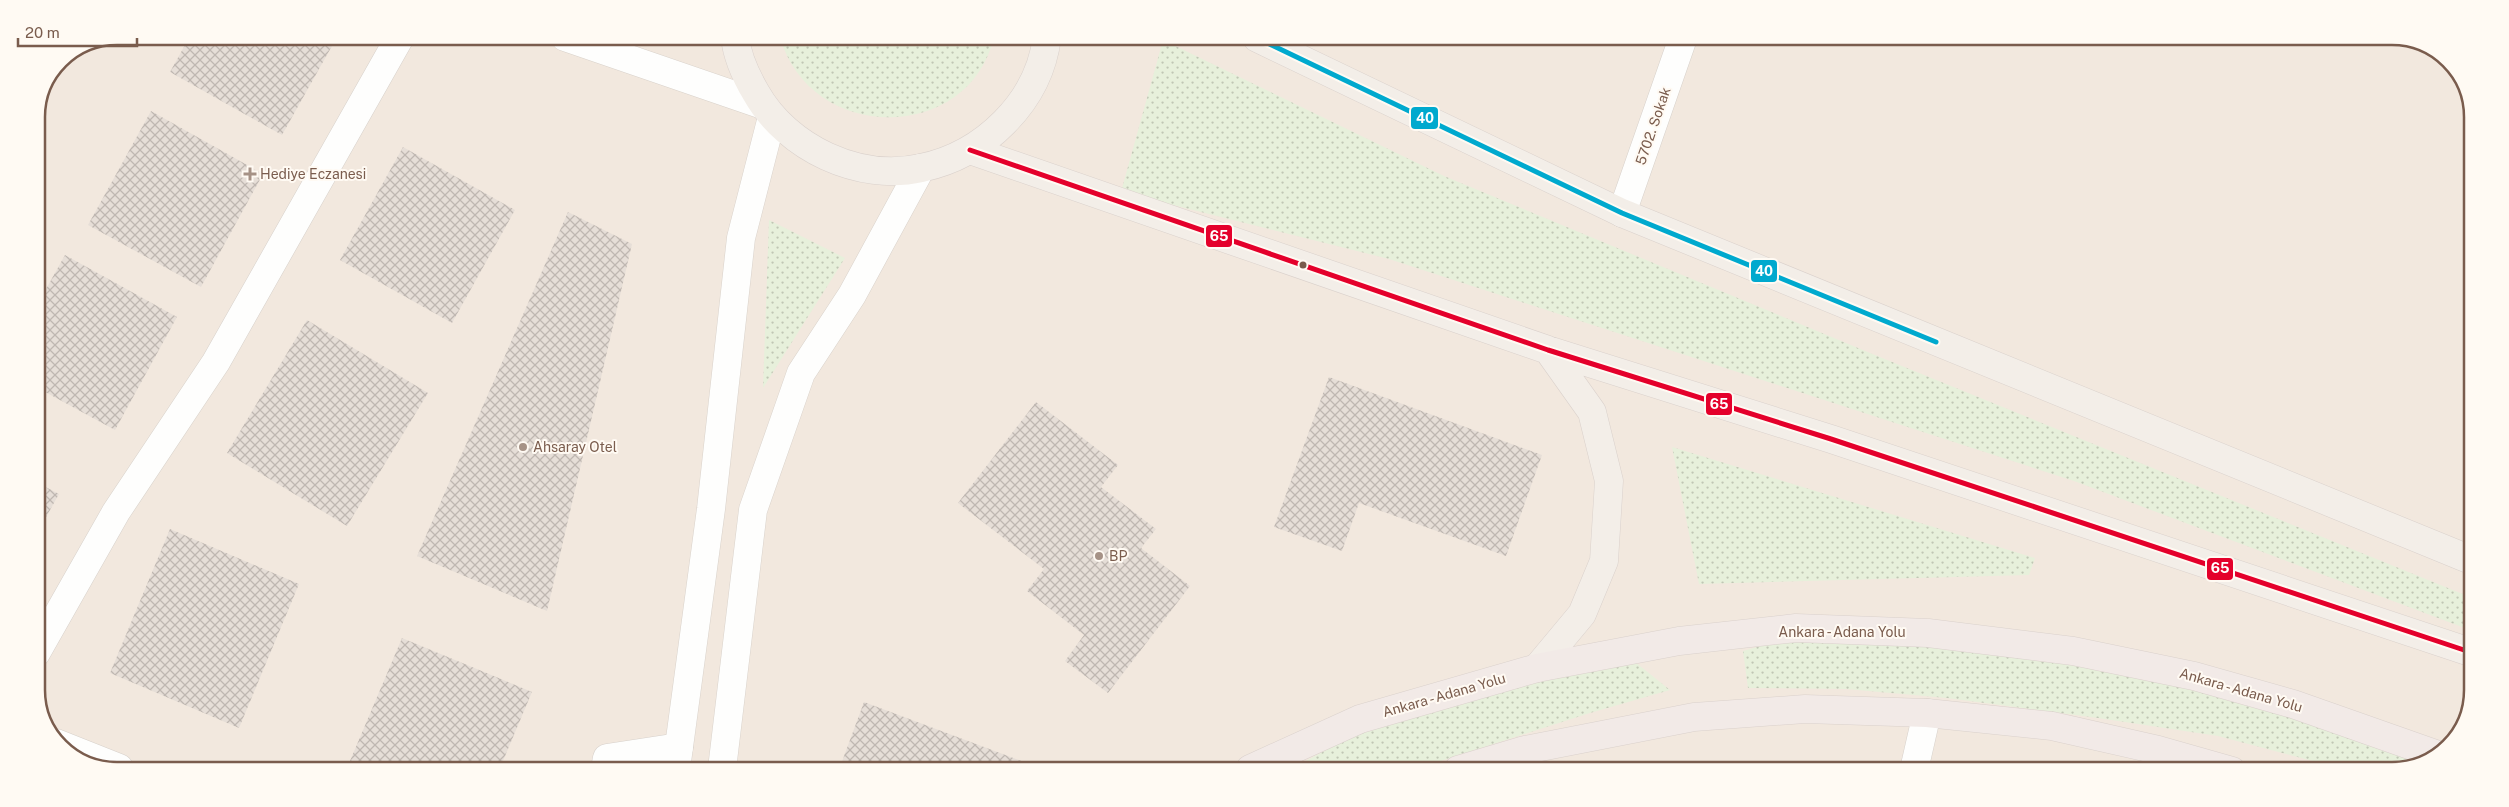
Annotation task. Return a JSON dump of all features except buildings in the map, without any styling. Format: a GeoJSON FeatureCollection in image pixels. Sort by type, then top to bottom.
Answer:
{"type":"FeatureCollection","features":[{"type":"Feature","properties":{"kind":"highway","name":"Ankara - Adana Yolu"},"geometry":{"type":"LineString","coordinates":[[1265,762],[1360,719],[1537,668],[1679,641],[1796,628],[1928,632],[2073,650],[2194,676],[2293,704],[2429,752]]}},
{"type":"Feature","properties":{"kind":"highway"},"geometry":{"type":"LineString","coordinates":[[1485,762],[1525,750],[1694,718],[1805,709],[1927,714],[2052,726],[2202,762]]}},
{"type":"Feature","properties":{"kind":"main road"},"geometry":{"type":"LineString","coordinates":[[45,637],[116,512],[216,362],[395,45]]}},
{"type":"Feature","properties":{"kind":"main road"},"geometry":{"type":"LineString","coordinates":[[587,45],[767,111]]}},
{"type":"Feature","properties":{"kind":"main road"},"geometry":{"type":"LineString","coordinates":[[737,45],[746,75],[767,111],[803,144],[840,162],[880,171],[921,168],[970,150],[997,131],[1019,107],[1035,79],[1045,45]]}},
{"type":"Feature","properties":{"kind":"main road"},"geometry":{"type":"LineString","coordinates":[[1273,45],[1622,213],[2464,556]]}},
{"type":"Feature","properties":{"kind":"main road","name":"5702. Sokak"},"geometry":{"type":"LineString","coordinates":[[1622,213],[1682,45]]}},
{"type":"Feature","properties":{"kind":"main road"},"geometry":{"type":"LineString","coordinates":[[606,762],[607,758],[678,758],[711,509],[740,238],[767,111]]}},
{"type":"Feature","properties":{"kind":"main road"},"geometry":{"type":"LineString","coordinates":[[970,150],[1548,350],[1831,439],[2464,650]]}},
{"type":"Feature","properties":{"kind":"main road"},"geometry":{"type":"LineString","coordinates":[[723,762],[753,510],[800,373],[852,295],[921,168]]}},
{"type":"Feature","properties":{"kind":"main road"},"geometry":{"type":"LineString","coordinates":[[1537,668],[1582,614],[1604,561],[1609,481],[1592,412],[1548,350]]}},
{"type":"Feature","properties":{"kind":"main road"},"geometry":{"type":"LineString","coordinates":[[1916,762],[1927,714]]}},
{"type":"Feature","properties":{"kind":"main road"},"geometry":{"type":"LineString","coordinates":[[83,754],[99,760]]}},
{"type":"Feature","properties":{"kind":"shaded area"},"geometry":{"type":"Polygon","coordinates":[[[2392,45],[2411,47],[2432,57],[2449,73],[2459,89],[2464,112],[2464,690],[2462,709],[2452,730],[2436,747],[2424,755],[2406,761],[2392,762],[117,762],[98,760],[77,750],[63,738],[50,718],[45,695],[45,117],[50,89],[57,77],[77,57],[89,50],[103,46],[2392,45]]]}},
{"type":"Feature","properties":{"kind":"green space"},"geometry":{"type":"Polygon","coordinates":[[[784,45],[991,45],[979,72],[954,97],[923,112],[889,117],[854,112],[823,97],[797,72],[784,45]]]}},
{"type":"Feature","properties":{"kind":"green space"},"geometry":{"type":"Polygon","coordinates":[[[1162,45],[1173,45],[1444,176],[1870,353],[2464,595],[2464,628],[2074,481],[1389,259],[1121,192],[1162,45]]]}},
{"type":"Feature","properties":{"kind":"green space"},"geometry":{"type":"Polygon","coordinates":[[[769,220],[845,258],[763,388],[769,220]]]}},
{"type":"Feature","properties":{"kind":"green space"},"geometry":{"type":"Polygon","coordinates":[[[1672,447],[2035,558],[2029,575],[1699,584],[1672,447]]]}},
{"type":"Feature","properties":{"kind":"green space"},"geometry":{"type":"Polygon","coordinates":[[[1785,639],[1955,641],[2195,681],[2414,758],[2392,762],[2317,762],[2218,736],[1947,698],[1846,689],[1748,688],[1743,651],[1785,639]]]}},
{"type":"Feature","properties":{"kind":"green space"},"geometry":{"type":"Polygon","coordinates":[[[1630,658],[1670,690],[1590,713],[1438,762],[1304,762],[1354,735],[1451,702],[1630,658]]]}},
{"type":"Feature","properties":{"kind":"transit line","name":"40"},"geometry":{"type":"LineString","coordinates":[[1272,45],[1622,213],[1936,342]]}},
{"type":"Feature","properties":{"kind":"transit line","name":"65"},"geometry":{"type":"LineString","coordinates":[[970,150],[1548,350],[1831,439],[2464,650]]}},
{"type":"Feature","properties":{"kind":"place","name":"Hediye Eczanesi"},"geometry":{"type":"Point","coordinates":[250,174]}},
{"type":"Feature","properties":{"kind":"place","name":"Ahsaray Otel"},"geometry":{"type":"Point","coordinates":[523,447]}},
{"type":"Feature","properties":{"kind":"place","name":"BP"},"geometry":{"type":"Point","coordinates":[1099,556]}}]}
